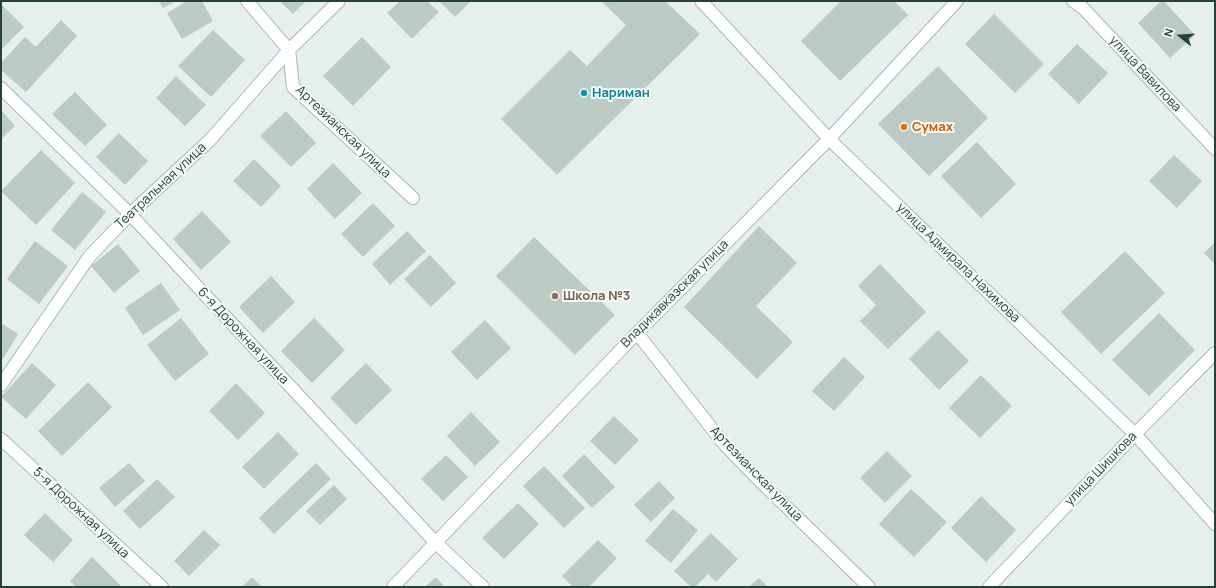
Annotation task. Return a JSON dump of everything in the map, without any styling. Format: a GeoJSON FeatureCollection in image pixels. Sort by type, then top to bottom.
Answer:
{"type":"FeatureCollection","features":[{"type":"Feature","properties":{"kind":"street"},"geometry":{"type":"LineString","coordinates":[[247,1],[288,50]]}},
{"type":"Feature","properties":{"kind":"street","name":"Театральная улица"},"geometry":{"type":"LineString","coordinates":[[1,386],[89,257],[130,214],[210,140],[288,50],[339,1]]}},
{"type":"Feature","properties":{"kind":"street","name":"улица Адмирала Нахимова"},"geometry":{"type":"LineString","coordinates":[[701,1],[829,139],[1135,434],[1215,524]]}},
{"type":"Feature","properties":{"kind":"street","name":"Владикавказская улица"},"geometry":{"type":"LineString","coordinates":[[393,587],[637,333],[829,139],[957,1]]}},
{"type":"Feature","properties":{"kind":"street","name":"улица Вавилова"},"geometry":{"type":"LineString","coordinates":[[1073,1],[1083,8],[1215,149]]}},
{"type":"Feature","properties":{"kind":"street","name":"Артезианская улица"},"geometry":{"type":"LineString","coordinates":[[288,50],[293,87],[412,198]]}},
{"type":"Feature","properties":{"kind":"street","name":"6-я Дорожная улица"},"geometry":{"type":"LineString","coordinates":[[1,88],[130,214],[435,542],[483,587]]}},
{"type":"Feature","properties":{"kind":"street","name":"Артезианская улица"},"geometry":{"type":"LineString","coordinates":[[637,333],[724,444],[762,483],[870,587]]}},
{"type":"Feature","properties":{"kind":"street","name":"улица Шишкова"},"geometry":{"type":"LineString","coordinates":[[989,587],[1135,434],[1215,353]]}},
{"type":"Feature","properties":{"kind":"street","name":"5-я Дорожная улица"},"geometry":{"type":"LineString","coordinates":[[1,439],[162,587]]}},
{"type":"Feature","properties":{"kind":"building"},"geometry":{"type":"Polygon","coordinates":[[[159,1],[176,1],[163,8],[159,1]]]}},
{"type":"Feature","properties":{"kind":"building"},"geometry":{"type":"Polygon","coordinates":[[[187,1],[202,1],[213,21],[182,39],[167,13],[187,1]]]}},
{"type":"Feature","properties":{"kind":"building"},"geometry":{"type":"Polygon","coordinates":[[[280,1],[306,1],[293,14],[280,1]]]}},
{"type":"Feature","properties":{"kind":"building"},"geometry":{"type":"Polygon","coordinates":[[[400,1],[427,1],[439,12],[412,39],[387,13],[400,1]]]}},
{"type":"Feature","properties":{"kind":"building"},"geometry":{"type":"Polygon","coordinates":[[[439,1],[471,1],[455,17],[439,1]]]}},
{"type":"Feature","properties":{"kind":"building","name":"Нариман"},"geometry":{"type":"Polygon","coordinates":[[[601,1],[665,1],[700,34],[557,175],[501,119],[570,50],[587,66],[626,25],[601,1]]]}},
{"type":"Feature","properties":{"kind":"building"},"geometry":{"type":"Polygon","coordinates":[[[841,1],[894,1],[908,15],[840,81],[801,41],[841,1]]]}},
{"type":"Feature","properties":{"kind":"building"},"geometry":{"type":"Polygon","coordinates":[[[1161,1],[1164,1],[1195,35],[1170,58],[1138,23],[1161,1]]]}},
{"type":"Feature","properties":{"kind":"building"},"geometry":{"type":"Polygon","coordinates":[[[1,4],[24,27],[1,50],[1,4]]]}},
{"type":"Feature","properties":{"kind":"building"},"geometry":{"type":"Polygon","coordinates":[[[994,14],[1044,64],[1015,93],[965,44],[994,14]]]}},
{"type":"Feature","properties":{"kind":"building"},"geometry":{"type":"Polygon","coordinates":[[[61,20],[77,36],[26,92],[1,70],[1,63],[25,37],[36,47],[61,20]]]}},
{"type":"Feature","properties":{"kind":"building"},"geometry":{"type":"Polygon","coordinates":[[[213,30],[245,60],[211,97],[178,66],[213,30]]]}},
{"type":"Feature","properties":{"kind":"building"},"geometry":{"type":"Polygon","coordinates":[[[362,37],[391,67],[353,106],[323,76],[362,37]]]}},
{"type":"Feature","properties":{"kind":"building"},"geometry":{"type":"Polygon","coordinates":[[[1077,44],[1108,73],[1079,104],[1048,74],[1077,44]]]}},
{"type":"Feature","properties":{"kind":"building"},"geometry":{"type":"Polygon","coordinates":[[[938,66],[988,118],[929,176],[878,124],[938,66]]]}},
{"type":"Feature","properties":{"kind":"building"},"geometry":{"type":"Polygon","coordinates":[[[176,76],[206,105],[185,126],[156,98],[176,76]]]}},
{"type":"Feature","properties":{"kind":"building"},"geometry":{"type":"Polygon","coordinates":[[[75,92],[107,125],[85,146],[52,114],[75,92]]]}},
{"type":"Feature","properties":{"kind":"building"},"geometry":{"type":"Polygon","coordinates":[[[1,110],[15,126],[1,139],[1,110]]]}},
{"type":"Feature","properties":{"kind":"building"},"geometry":{"type":"Polygon","coordinates":[[[286,111],[316,143],[291,167],[260,136],[286,111]]]}},
{"type":"Feature","properties":{"kind":"building"},"geometry":{"type":"Polygon","coordinates":[[[119,133],[148,161],[125,185],[96,157],[119,133]]]}},
{"type":"Feature","properties":{"kind":"building"},"geometry":{"type":"Polygon","coordinates":[[[977,142],[1016,184],[981,218],[941,176],[977,142]]]}},
{"type":"Feature","properties":{"kind":"building"},"geometry":{"type":"Polygon","coordinates":[[[41,150],[75,183],[36,225],[1,191],[41,150]]]}},
{"type":"Feature","properties":{"kind":"building"},"geometry":{"type":"Polygon","coordinates":[[[1174,155],[1202,181],[1177,208],[1149,181],[1174,155]]]}},
{"type":"Feature","properties":{"kind":"building"},"geometry":{"type":"Polygon","coordinates":[[[254,159],[281,186],[261,207],[233,181],[254,159]]]}},
{"type":"Feature","properties":{"kind":"building"},"geometry":{"type":"Polygon","coordinates":[[[333,163],[362,193],[335,219],[307,189],[333,163]]]}},
{"type":"Feature","properties":{"kind":"building"},"geometry":{"type":"Polygon","coordinates":[[[82,192],[106,212],[75,250],[51,230],[82,192]]]}},
{"type":"Feature","properties":{"kind":"building"},"geometry":{"type":"Polygon","coordinates":[[[373,203],[395,226],[363,257],[341,234],[373,203]]]}},
{"type":"Feature","properties":{"kind":"building"},"geometry":{"type":"Polygon","coordinates":[[[202,211],[231,242],[201,270],[173,239],[202,211]]]}},
{"type":"Feature","properties":{"kind":"building"},"geometry":{"type":"Polygon","coordinates":[[[759,226],[797,263],[756,306],[793,342],[757,379],[684,307],[759,226]]]}},
{"type":"Feature","properties":{"kind":"building"},"geometry":{"type":"Polygon","coordinates":[[[407,231],[426,251],[390,285],[372,264],[407,231]]]}},
{"type":"Feature","properties":{"kind":"building","name":"Школа №3"},"geometry":{"type":"Polygon","coordinates":[[[534,237],[615,315],[575,355],[496,276],[534,237]]]}},
{"type":"Feature","properties":{"kind":"building"},"geometry":{"type":"Polygon","coordinates":[[[35,241],[68,266],[39,304],[7,279],[35,241]]]}},
{"type":"Feature","properties":{"kind":"building"},"geometry":{"type":"Polygon","coordinates":[[[1215,242],[1215,264],[1204,253],[1215,242]]]}},
{"type":"Feature","properties":{"kind":"building"},"geometry":{"type":"Polygon","coordinates":[[[118,244],[140,271],[114,293],[91,266],[118,244]]]}},
{"type":"Feature","properties":{"kind":"building"},"geometry":{"type":"Polygon","coordinates":[[[1125,251],[1165,293],[1101,354],[1061,312],[1125,251]]]}},
{"type":"Feature","properties":{"kind":"building"},"geometry":{"type":"Polygon","coordinates":[[[430,255],[456,283],[431,307],[404,279],[430,255]]]}},
{"type":"Feature","properties":{"kind":"building"},"geometry":{"type":"Polygon","coordinates":[[[880,264],[926,312],[888,349],[860,321],[876,305],[858,286],[880,264]]]}},
{"type":"Feature","properties":{"kind":"building"},"geometry":{"type":"Polygon","coordinates":[[[271,276],[295,302],[263,333],[239,307],[271,276]]]}},
{"type":"Feature","properties":{"kind":"building"},"geometry":{"type":"Polygon","coordinates":[[[161,283],[180,310],[143,335],[125,308],[161,283]]]}},
{"type":"Feature","properties":{"kind":"building"},"geometry":{"type":"Polygon","coordinates":[[[1159,313],[1195,350],[1149,396],[1112,360],[1159,313]]]}},
{"type":"Feature","properties":{"kind":"building"},"geometry":{"type":"Polygon","coordinates":[[[181,318],[209,354],[175,381],[147,345],[181,318]]]}},
{"type":"Feature","properties":{"kind":"building"},"geometry":{"type":"Polygon","coordinates":[[[314,318],[345,350],[312,383],[281,351],[314,318]]]}},
{"type":"Feature","properties":{"kind":"building"},"geometry":{"type":"Polygon","coordinates":[[[485,320],[511,348],[477,380],[451,352],[485,320]]]}},
{"type":"Feature","properties":{"kind":"building"},"geometry":{"type":"Polygon","coordinates":[[[1,323],[18,334],[1,362],[1,323]]]}},
{"type":"Feature","properties":{"kind":"building"},"geometry":{"type":"Polygon","coordinates":[[[938,330],[969,361],[939,390],[909,359],[938,330]]]}},
{"type":"Feature","properties":{"kind":"building"},"geometry":{"type":"Polygon","coordinates":[[[844,357],[865,377],[834,411],[812,391],[844,357]]]}},
{"type":"Feature","properties":{"kind":"building"},"geometry":{"type":"Polygon","coordinates":[[[32,363],[56,385],[26,419],[1,397],[32,363]]]}},
{"type":"Feature","properties":{"kind":"building"},"geometry":{"type":"Polygon","coordinates":[[[366,363],[392,390],[356,425],[330,398],[366,363]]]}},
{"type":"Feature","properties":{"kind":"building"},"geometry":{"type":"Polygon","coordinates":[[[981,375],[1012,406],[980,438],[949,408],[981,375]]]}},
{"type":"Feature","properties":{"kind":"building"},"geometry":{"type":"Polygon","coordinates":[[[88,382],[112,407],[62,456],[38,431],[88,382]]]}},
{"type":"Feature","properties":{"kind":"building"},"geometry":{"type":"Polygon","coordinates":[[[236,383],[265,413],[238,440],[209,411],[236,383]]]}},
{"type":"Feature","properties":{"kind":"building"},"geometry":{"type":"Polygon","coordinates":[[[471,412],[500,442],[475,466],[447,436],[471,412]]]}},
{"type":"Feature","properties":{"kind":"building"},"geometry":{"type":"Polygon","coordinates":[[[614,416],[639,440],[615,465],[590,441],[614,416]]]}},
{"type":"Feature","properties":{"kind":"building"},"geometry":{"type":"Polygon","coordinates":[[[278,432],[299,454],[264,489],[242,467],[278,432]]]}},
{"type":"Feature","properties":{"kind":"building"},"geometry":{"type":"Polygon","coordinates":[[[887,451],[912,476],[885,503],[860,478],[887,451]]]}},
{"type":"Feature","properties":{"kind":"building"},"geometry":{"type":"Polygon","coordinates":[[[584,454],[615,487],[592,508],[562,476],[584,454]]]}},
{"type":"Feature","properties":{"kind":"building"},"geometry":{"type":"Polygon","coordinates":[[[446,455],[468,477],[443,501],[421,479],[446,455]]]}},
{"type":"Feature","properties":{"kind":"building"},"geometry":{"type":"Polygon","coordinates":[[[129,463],[145,481],[115,507],[99,488],[129,463]]]}},
{"type":"Feature","properties":{"kind":"building"},"geometry":{"type":"Polygon","coordinates":[[[316,463],[331,479],[274,534],[259,518],[316,463]]]}},
{"type":"Feature","properties":{"kind":"building"},"geometry":{"type":"Polygon","coordinates":[[[544,466],[585,508],[564,528],[523,486],[544,466]]]}},
{"type":"Feature","properties":{"kind":"building"},"geometry":{"type":"Polygon","coordinates":[[[157,479],[175,497],[140,529],[123,511],[157,479]]]}},
{"type":"Feature","properties":{"kind":"building"},"geometry":{"type":"Polygon","coordinates":[[[659,481],[675,498],[651,522],[634,505],[659,481]]]}},
{"type":"Feature","properties":{"kind":"building"},"geometry":{"type":"Polygon","coordinates":[[[334,485],[347,499],[320,525],[306,511],[334,485]]]}},
{"type":"Feature","properties":{"kind":"building"},"geometry":{"type":"Polygon","coordinates":[[[911,489],[947,522],[914,557],[879,524],[911,489]]]}},
{"type":"Feature","properties":{"kind":"building"},"geometry":{"type":"Polygon","coordinates":[[[981,496],[1016,530],[986,562],[951,528],[981,496]]]}},
{"type":"Feature","properties":{"kind":"building"},"geometry":{"type":"Polygon","coordinates":[[[518,503],[539,524],[504,559],[482,538],[518,503]]]}},
{"type":"Feature","properties":{"kind":"building"},"geometry":{"type":"Polygon","coordinates":[[[673,509],[698,530],[671,563],[645,541],[673,509]]]}},
{"type":"Feature","properties":{"kind":"building"},"geometry":{"type":"Polygon","coordinates":[[[45,513],[73,540],[53,562],[24,535],[45,513]]]}},
{"type":"Feature","properties":{"kind":"building"},"geometry":{"type":"Polygon","coordinates":[[[204,530],[220,545],[189,576],[174,561],[204,530]]]}},
{"type":"Feature","properties":{"kind":"building"},"geometry":{"type":"Polygon","coordinates":[[[711,533],[738,559],[716,582],[708,574],[695,587],[691,587],[674,571],[711,533]]]}},
{"type":"Feature","properties":{"kind":"building"},"geometry":{"type":"Polygon","coordinates":[[[598,540],[617,558],[589,587],[573,587],[562,576],[598,540]]]}},
{"type":"Feature","properties":{"kind":"building"},"geometry":{"type":"Polygon","coordinates":[[[92,557],[121,586],[120,587],[76,587],[70,581],[92,557]]]}},
{"type":"Feature","properties":{"kind":"building"},"geometry":{"type":"Polygon","coordinates":[[[252,577],[262,587],[242,587],[252,577]]]}},
{"type":"Feature","properties":{"kind":"building"},"geometry":{"type":"Polygon","coordinates":[[[436,577],[445,587],[425,587],[436,577]]]}},
{"type":"Feature","properties":{"kind":"building"},"geometry":{"type":"Polygon","coordinates":[[[759,578],[768,587],[749,587],[759,578]]]}},
{"type":"Feature","properties":{"kind":"place","name":"Нариман"},"geometry":{"type":"Point","coordinates":[584,93]}},
{"type":"Feature","properties":{"kind":"place","name":"Сумах"},"geometry":{"type":"Point","coordinates":[904,127]}},
{"type":"Feature","properties":{"kind":"place","name":"Школа №3"},"geometry":{"type":"Point","coordinates":[555,296]}}]}
